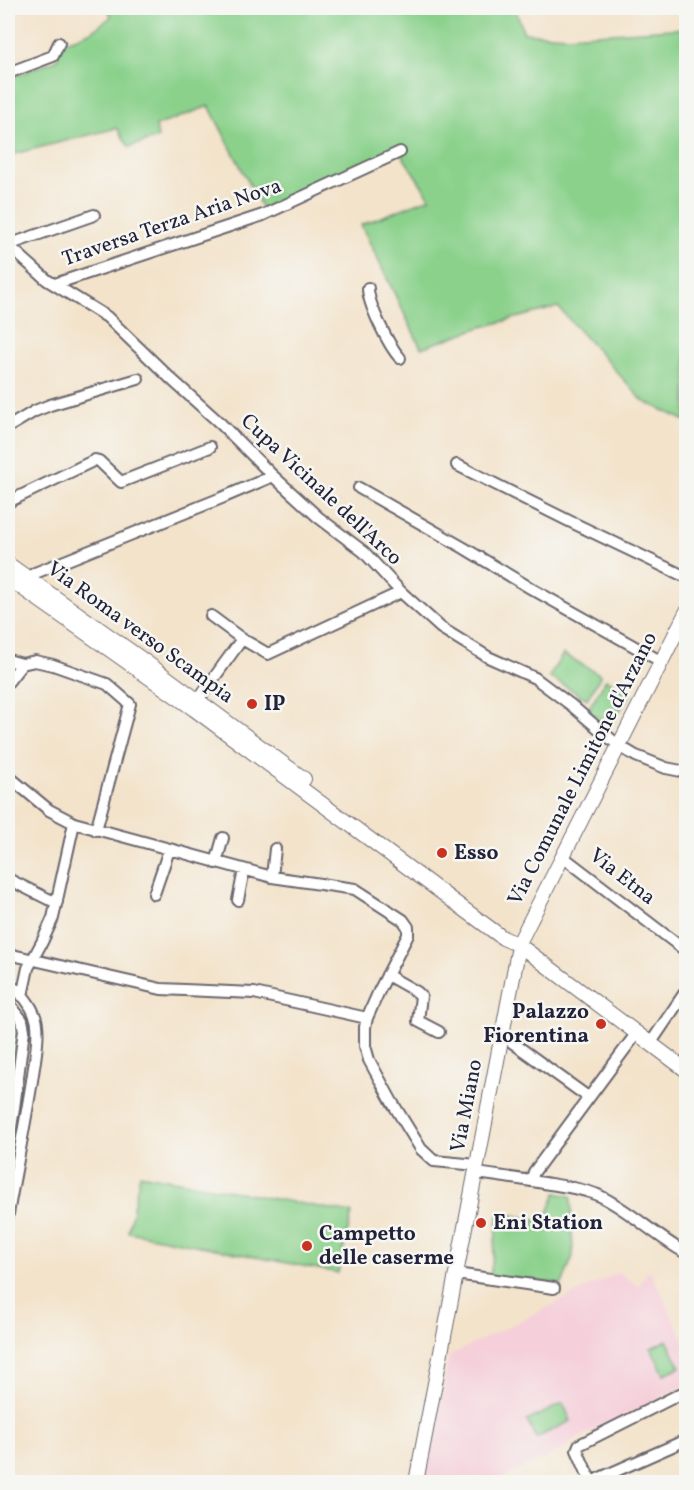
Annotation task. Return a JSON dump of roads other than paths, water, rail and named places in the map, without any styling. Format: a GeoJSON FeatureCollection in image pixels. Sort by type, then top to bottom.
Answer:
{"type":"FeatureCollection","features":[{"type":"Feature","properties":{"kind":"main road","name":"Via Roma verso Scampia"},"geometry":{"type":"LineString","coordinates":[[8,564],[313,786],[510,934],[519,945]]}},
{"type":"Feature","properties":{"kind":"main road","name":"Via Roma verso Scampia"},"geometry":{"type":"LineString","coordinates":[[8,578],[197,703],[362,833],[496,933],[519,945]]}},
{"type":"Feature","properties":{"kind":"main road","name":"Via Comunale Limitone d'Arzano"},"geometry":{"type":"LineString","coordinates":[[519,945],[562,856],[687,613]]}},
{"type":"Feature","properties":{"kind":"main road"},"geometry":{"type":"LineString","coordinates":[[519,945],[687,1070]]}},
{"type":"Feature","properties":{"kind":"main road","name":"Via Miano"},"geometry":{"type":"LineString","coordinates":[[416,1482],[519,945]]}},
{"type":"Feature","properties":{"kind":"street"},"geometry":{"type":"LineString","coordinates":[[8,73],[53,56],[59,43]]}},
{"type":"Feature","properties":{"kind":"street","name":"Traversa Terza Aria Nova"},"geometry":{"type":"LineString","coordinates":[[55,284],[263,215],[400,152]]}},
{"type":"Feature","properties":{"kind":"street"},"geometry":{"type":"LineString","coordinates":[[8,245],[94,215]]}},
{"type":"Feature","properties":{"kind":"street","name":"Cupa Vicinale dell'Arco"},"geometry":{"type":"LineString","coordinates":[[8,245],[47,280],[107,317],[318,518],[364,552],[401,592],[441,628],[488,657],[535,678],[619,746],[636,756],[666,768],[687,772]]}},
{"type":"Feature","properties":{"kind":"street"},"geometry":{"type":"LineString","coordinates":[[8,258],[19,255]]}},
{"type":"Feature","properties":{"kind":"street"},"geometry":{"type":"LineString","coordinates":[[368,288],[368,294],[390,345],[400,358]]}},
{"type":"Feature","properties":{"kind":"street"},"geometry":{"type":"LineString","coordinates":[[8,426],[50,405],[138,379]]}},
{"type":"Feature","properties":{"kind":"street"},"geometry":{"type":"LineString","coordinates":[[8,502],[95,460],[99,461],[121,482],[210,447]]}},
{"type":"Feature","properties":{"kind":"street"},"geometry":{"type":"LineString","coordinates":[[457,465],[687,578]]}},
{"type":"Feature","properties":{"kind":"street"},"geometry":{"type":"LineString","coordinates":[[27,578],[273,476]]}},
{"type":"Feature","properties":{"kind":"street"},"geometry":{"type":"LineString","coordinates":[[359,488],[662,662]]}},
{"type":"Feature","properties":{"kind":"street"},"geometry":{"type":"LineString","coordinates":[[212,616],[242,639],[268,654],[401,592]]}},
{"type":"Feature","properties":{"kind":"street"},"geometry":{"type":"LineString","coordinates":[[197,703],[242,639]]}},
{"type":"Feature","properties":{"kind":"street"},"geometry":{"type":"LineString","coordinates":[[8,660],[22,664],[35,661],[53,665],[107,684],[130,704],[96,830]]}},
{"type":"Feature","properties":{"kind":"street"},"geometry":{"type":"LineString","coordinates":[[8,682],[22,664]]}},
{"type":"Feature","properties":{"kind":"street"},"geometry":{"type":"LineString","coordinates":[[8,776],[49,810],[74,824],[272,877],[355,889],[403,920],[408,927],[408,935],[367,1018],[365,1046],[369,1060],[421,1149],[434,1161],[584,1190],[598,1195],[687,1252]]}},
{"type":"Feature","properties":{"kind":"street"},"geometry":{"type":"LineString","coordinates":[[8,1214],[37,1048],[36,1020],[27,1001],[14,989],[33,960],[53,918],[74,824]]}},
{"type":"Feature","properties":{"kind":"street"},"geometry":{"type":"LineString","coordinates":[[216,863],[223,838]]}},
{"type":"Feature","properties":{"kind":"street"},"geometry":{"type":"LineString","coordinates":[[272,877],[276,849]]}},
{"type":"Feature","properties":{"kind":"street"},"geometry":{"type":"LineString","coordinates":[[154,894],[169,850]]}},
{"type":"Feature","properties":{"kind":"street","name":"Via Etna"},"geometry":{"type":"LineString","coordinates":[[562,856],[687,951]]}},
{"type":"Feature","properties":{"kind":"street"},"geometry":{"type":"LineString","coordinates":[[238,900],[244,870]]}},
{"type":"Feature","properties":{"kind":"street"},"geometry":{"type":"LineString","coordinates":[[8,879],[57,902]]}},
{"type":"Feature","properties":{"kind":"street"},"geometry":{"type":"LineString","coordinates":[[8,954],[162,989],[254,993],[367,1018]]}},
{"type":"Feature","properties":{"kind":"street"},"geometry":{"type":"LineString","coordinates":[[387,975],[421,996],[418,1021],[439,1032]]}},
{"type":"Feature","properties":{"kind":"street"},"geometry":{"type":"LineString","coordinates":[[650,1044],[687,991]]}},
{"type":"Feature","properties":{"kind":"street"},"geometry":{"type":"LineString","coordinates":[[8,1002],[22,1020],[24,1030],[8,1147]]}},
{"type":"Feature","properties":{"kind":"street"},"geometry":{"type":"LineString","coordinates":[[531,1181],[534,1172],[636,1034]]}},
{"type":"Feature","properties":{"kind":"street"},"geometry":{"type":"LineString","coordinates":[[502,1035],[588,1097]]}},
{"type":"Feature","properties":{"kind":"street"},"geometry":{"type":"LineString","coordinates":[[456,1274],[554,1288]]}},
{"type":"Feature","properties":{"kind":"street"},"geometry":{"type":"LineString","coordinates":[[687,1391],[577,1447],[591,1482],[687,1440]]}},
{"type":"Feature","properties":{"kind":"place","name":"IP"},"geometry":{"type":"Point","coordinates":[252,704]}},
{"type":"Feature","properties":{"kind":"place","name":"Esso"},"geometry":{"type":"Point","coordinates":[442,853]}},
{"type":"Feature","properties":{"kind":"place","name":"Palazzo Fiorentina"},"geometry":{"type":"Point","coordinates":[601,1024]}},
{"type":"Feature","properties":{"kind":"place","name":"Eni Station"},"geometry":{"type":"Point","coordinates":[481,1223]}},
{"type":"Feature","properties":{"kind":"place","name":"Campetto delle caserme"},"geometry":{"type":"Point","coordinates":[307,1246]}}]}
